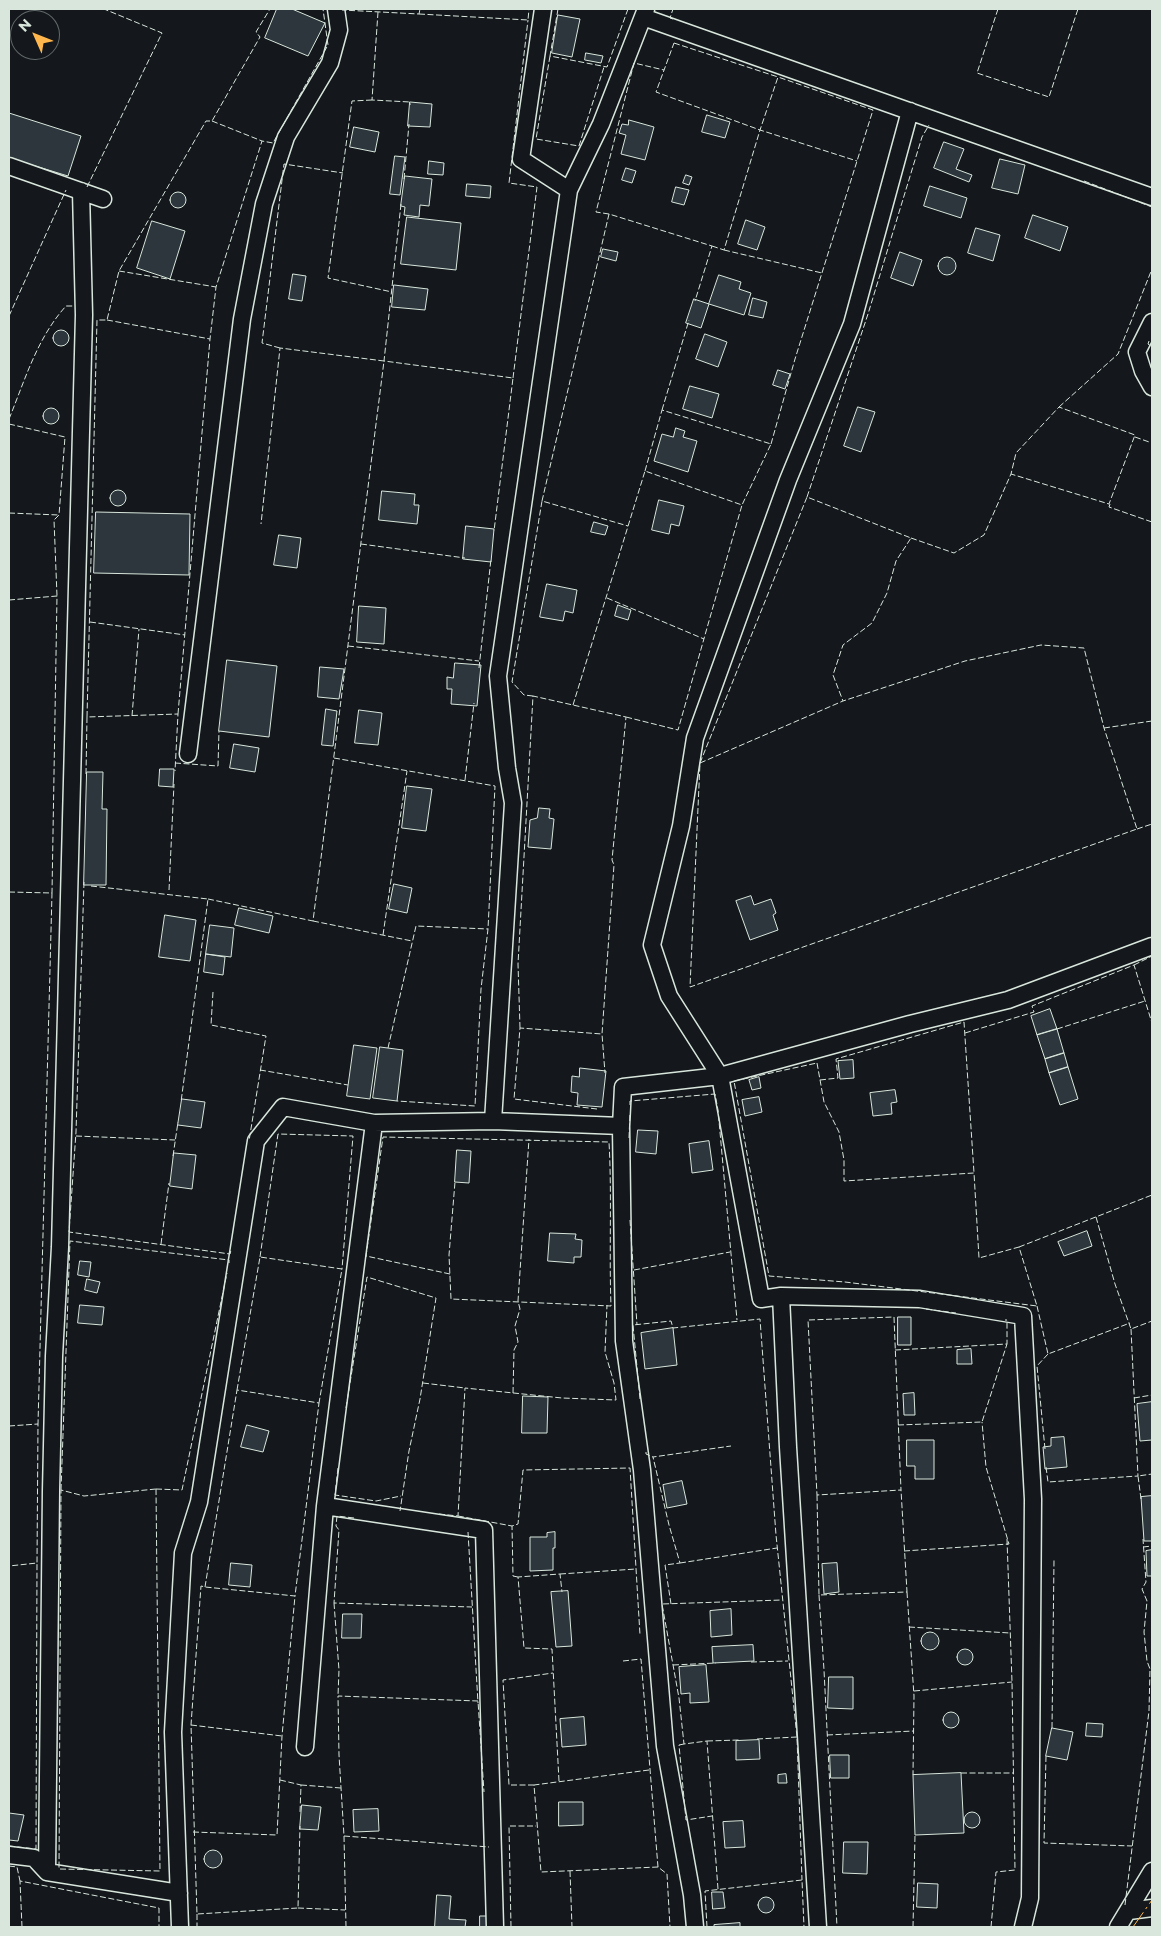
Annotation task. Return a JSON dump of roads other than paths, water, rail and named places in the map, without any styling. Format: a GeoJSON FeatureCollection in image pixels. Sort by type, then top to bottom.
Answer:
{"type":"FeatureCollection","features":[{"type":"Feature","properties":{"kind":"street"},"geometry":{"type":"LineString","coordinates":[[188,754],[242,319],[264,204],[286,137],[330,63],[339,30],[336,9]]}},
{"type":"Feature","properties":{"kind":"street"},"geometry":{"type":"LineString","coordinates":[[543,9],[521,159],[569,190]]}},
{"type":"Feature","properties":{"kind":"street"},"geometry":{"type":"LineString","coordinates":[[493,1120],[513,803],[507,768],[498,676],[569,190],[601,124],[644,13],[910,111],[1152,197]]}},
{"type":"Feature","properties":{"kind":"street"},"geometry":{"type":"LineString","coordinates":[[910,111],[852,324],[788,480],[695,738],[681,826],[652,945],[669,996],[720,1076],[761,1299],[781,1296],[920,1299],[1023,1316],[1032,1499],[1030,1898],[1024,1927]]}},
{"type":"Feature","properties":{"kind":"street"},"geometry":{"type":"LineString","coordinates":[[9,166],[103,199]]}},
{"type":"Feature","properties":{"kind":"street"},"geometry":{"type":"LineString","coordinates":[[47,1872],[54,1356],[60,1247],[84,325],[81,191]]}},
{"type":"Feature","properties":{"kind":"street"},"geometry":{"type":"LineString","coordinates":[[1152,322],[1137,352],[1143,371],[1152,386]]}},
{"type":"Feature","properties":{"kind":"street"},"geometry":{"type":"LineString","coordinates":[[695,1927],[692,1896],[665,1746],[642,1470],[624,1341],[621,1126],[624,1087],[720,1076],[1008,1000],[1152,946]]}},
{"type":"Feature","properties":{"kind":"street"},"geometry":{"type":"LineString","coordinates":[[180,1927],[173,1732],[183,1554],[199,1502],[256,1141],[283,1107],[374,1123],[493,1120],[621,1126]]}},
{"type":"Feature","properties":{"kind":"street"},"geometry":{"type":"LineString","coordinates":[[305,1747],[325,1506],[374,1123]]}},
{"type":"Feature","properties":{"kind":"street"},"geometry":{"type":"LineString","coordinates":[[781,1296],[788,1447],[818,1927]]}},
{"type":"Feature","properties":{"kind":"street"},"geometry":{"type":"LineString","coordinates":[[325,1506],[484,1530],[495,1927]]}},
{"type":"Feature","properties":{"kind":"street"},"geometry":{"type":"LineString","coordinates":[[9,1855],[34,1858],[47,1872],[179,1893]]}},
{"type":"Feature","properties":{"kind":"street"},"geometry":{"type":"LineString","coordinates":[[1118,1927],[1152,1871]]}},
{"type":"Feature","properties":{"kind":"street"},"geometry":{"type":"LineString","coordinates":[[1128,1911],[1152,1908]]}}]}
